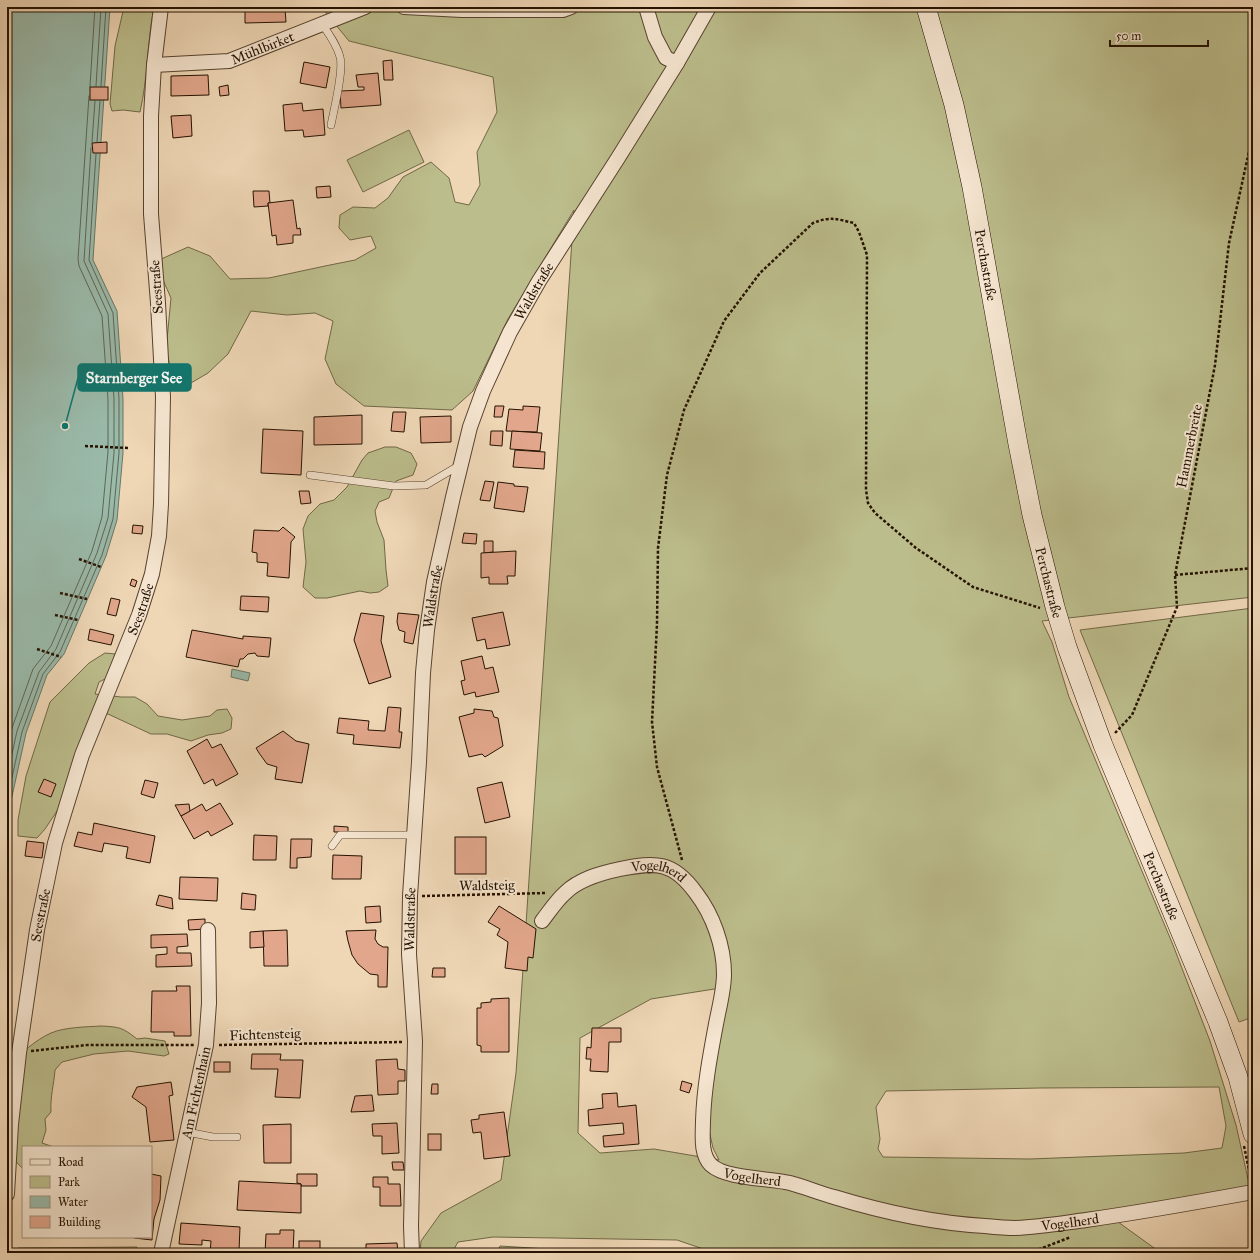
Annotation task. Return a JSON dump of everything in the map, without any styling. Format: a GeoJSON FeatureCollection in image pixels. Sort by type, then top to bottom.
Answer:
{"type":"FeatureCollection","features":[{"type":"Feature","properties":{"kind":"main road","name":"Perchastraße"},"geometry":{"type":"LineString","coordinates":[[926,7],[954,106],[972,187],[1032,515],[1055,607],[1067,647],[1103,745],[1218,1022],[1238,1077],[1253,1134]]}},
{"type":"Feature","properties":{"kind":"street","name":"Seestraße"},"geometry":{"type":"LineString","coordinates":[[7,1194],[11,1124],[19,1052],[38,930],[55,843],[82,755],[139,615],[152,574],[159,536],[163,398],[151,214],[151,116],[154,65],[160,7]]}},
{"type":"Feature","properties":{"kind":"street","name":"Mühlbirket"},"geometry":{"type":"LineString","coordinates":[[154,65],[230,61],[365,7]]}},
{"type":"Feature","properties":{"kind":"street"},"geometry":{"type":"LineString","coordinates":[[404,7],[462,10],[563,10],[571,7]]}},
{"type":"Feature","properties":{"kind":"street"},"geometry":{"type":"LineString","coordinates":[[646,7],[655,37],[666,58],[677,63]]}},
{"type":"Feature","properties":{"kind":"street","name":"Waldstraße"},"geometry":{"type":"LineString","coordinates":[[412,1253],[411,1226],[416,1041],[409,954],[410,896],[423,673],[434,582],[461,464],[470,427],[483,391],[510,332],[539,281],[677,63],[709,7]]}},
{"type":"Feature","properties":{"kind":"street","name":"Vogelherd"},"geometry":{"type":"LineString","coordinates":[[542,921],[566,892],[579,883],[595,876],[645,865],[667,867],[677,872],[687,880],[702,900],[716,932],[722,955],[724,974],[707,1074],[704,1104],[703,1142],[707,1158],[716,1168],[741,1176],[786,1182],[854,1203],[926,1220],[966,1225],[1014,1228],[1129,1214],[1253,1192]]}},
{"type":"Feature","properties":{"kind":"street","name":"Am Fichtenhain"},"geometry":{"type":"LineString","coordinates":[[160,1253],[206,1045],[209,1003],[208,930]]}},
{"type":"Feature","properties":{"kind":"lane"},"geometry":{"type":"LineString","coordinates":[[322,24],[338,49],[341,58],[341,70],[331,125]]}},
{"type":"Feature","properties":{"kind":"lane"},"geometry":{"type":"LineString","coordinates":[[310,474],[394,486],[426,485],[461,464]]}},
{"type":"Feature","properties":{"kind":"lane"},"geometry":{"type":"LineString","coordinates":[[332,846],[340,835],[414,835]]}},
{"type":"Feature","properties":{"kind":"lane"},"geometry":{"type":"LineString","coordinates":[[187,1132],[214,1137],[237,1137]]}},
{"type":"Feature","properties":{"kind":"path","name":"Hammerbreite"},"geometry":{"type":"LineString","coordinates":[[1103,745],[1132,715],[1178,607],[1175,575],[1215,365],[1229,243],[1253,133]]}},
{"type":"Feature","properties":{"kind":"path"},"geometry":{"type":"LineString","coordinates":[[687,880],[657,767],[652,722],[657,624],[658,548],[667,475],[684,410],[724,321],[760,273],[813,223],[823,219],[832,218],[854,223],[859,232],[867,255],[866,490],[868,503],[875,512],[916,548],[973,587],[1038,608],[1055,607]]}},
{"type":"Feature","properties":{"kind":"path"},"geometry":{"type":"LineString","coordinates":[[85,446],[128,448]]}},
{"type":"Feature","properties":{"kind":"path"},"geometry":{"type":"LineString","coordinates":[[79,559],[101,566]]}},
{"type":"Feature","properties":{"kind":"path"},"geometry":{"type":"LineString","coordinates":[[1175,575],[1253,568]]}},
{"type":"Feature","properties":{"kind":"path"},"geometry":{"type":"LineString","coordinates":[[60,593],[87,599]]}},
{"type":"Feature","properties":{"kind":"path"},"geometry":{"type":"LineString","coordinates":[[55,615],[78,620]]}},
{"type":"Feature","properties":{"kind":"path"},"geometry":{"type":"LineString","coordinates":[[37,649],[61,657]]}},
{"type":"Feature","properties":{"kind":"path","name":"Waldsteig"},"geometry":{"type":"LineString","coordinates":[[410,896],[566,892]]}},
{"type":"Feature","properties":{"kind":"path","name":"Fichtensteig"},"geometry":{"type":"LineString","coordinates":[[19,1052],[87,1045],[206,1045],[416,1041]]}},
{"type":"Feature","properties":{"kind":"green space"},"geometry":{"type":"Polygon","coordinates":[[[124,7],[154,7],[145,86],[140,112],[123,110],[112,111],[110,104],[115,46],[124,7]]]}},
{"type":"Feature","properties":{"kind":"green space"},"geometry":{"type":"Polygon","coordinates":[[[325,7],[1253,7],[1253,597],[1042,621],[1052,642],[1069,697],[1173,945],[1210,1041],[1236,1125],[1250,1188],[1107,1214],[1161,1253],[715,1253],[677,1240],[493,1237],[458,1242],[452,1253],[420,1253],[421,1241],[441,1213],[501,1180],[516,1073],[574,210],[508,319],[473,391],[452,410],[364,406],[336,384],[325,359],[333,321],[315,313],[287,315],[251,311],[228,354],[208,373],[191,383],[174,382],[166,350],[171,298],[163,280],[159,260],[188,247],[210,256],[230,279],[269,278],[355,260],[376,248],[371,236],[350,240],[339,228],[340,215],[353,207],[375,208],[388,198],[403,177],[431,162],[449,178],[455,202],[469,205],[480,185],[477,152],[497,112],[493,77],[349,41],[326,13],[325,7]],[[727,987],[651,999],[580,1038],[578,1133],[600,1153],[654,1149],[719,1160],[713,1148],[709,1130],[711,1080],[727,987]],[[1219,1087],[886,1091],[876,1107],[880,1139],[878,1149],[883,1157],[1030,1159],[1184,1153],[1222,1148],[1226,1126],[1219,1087]]]}},
{"type":"Feature","properties":{"kind":"green space"},"geometry":{"type":"Polygon","coordinates":[[[409,130],[424,162],[363,192],[347,160],[409,130]]]}},
{"type":"Feature","properties":{"kind":"green space"},"geometry":{"type":"Polygon","coordinates":[[[385,447],[396,447],[411,453],[417,464],[413,475],[396,481],[389,498],[379,502],[375,511],[377,522],[384,540],[388,586],[379,592],[370,593],[360,591],[327,598],[315,598],[303,587],[306,562],[303,529],[308,516],[320,504],[334,500],[347,487],[362,460],[368,453],[385,447]]]}},
{"type":"Feature","properties":{"kind":"green space"},"geometry":{"type":"Polygon","coordinates":[[[1253,608],[1253,1017],[1239,1022],[1080,630],[1253,608]]]}},
{"type":"Feature","properties":{"kind":"green space"},"geometry":{"type":"Polygon","coordinates":[[[105,653],[115,654],[113,675],[99,682],[95,694],[135,697],[147,704],[158,716],[182,720],[210,716],[217,710],[227,709],[232,718],[231,729],[222,733],[208,735],[191,741],[167,734],[151,734],[108,714],[90,719],[83,733],[63,802],[45,829],[37,838],[18,836],[18,820],[26,776],[50,702],[89,663],[105,653]]]}},
{"type":"Feature","properties":{"kind":"green space"},"geometry":{"type":"Polygon","coordinates":[[[101,1026],[120,1028],[137,1039],[145,1038],[165,1041],[169,1054],[164,1056],[128,1051],[94,1054],[62,1062],[55,1070],[51,1112],[45,1119],[46,1130],[42,1143],[51,1146],[22,1146],[22,1168],[7,1152],[7,1065],[45,1036],[69,1028],[101,1026]]]}},
{"type":"Feature","properties":{"kind":"green space"},"geometry":{"type":"Polygon","coordinates":[[[500,1246],[610,1253],[497,1253],[500,1246]]]}},
{"type":"Feature","properties":{"kind":"green space"},"geometry":{"type":"Polygon","coordinates":[[[137,1247],[137,1253],[18,1253],[18,1248],[137,1247]]]}},
{"type":"Feature","properties":{"kind":"water"},"geometry":{"type":"Polygon","coordinates":[[[7,7],[110,7],[93,260],[117,311],[123,399],[123,453],[117,520],[106,556],[64,654],[47,675],[26,733],[7,819],[7,7]]]}},
{"type":"Feature","properties":{"kind":"water"},"geometry":{"type":"Polygon","coordinates":[[[232,669],[250,673],[248,681],[231,677],[232,669]]]}},
{"type":"Feature","properties":{"kind":"building"},"geometry":{"type":"Polygon","coordinates":[[[245,9],[285,9],[286,22],[245,23],[245,9]]]}},
{"type":"Feature","properties":{"kind":"building"},"geometry":{"type":"Polygon","coordinates":[[[392,60],[393,80],[384,80],[383,61],[392,60]]]}},
{"type":"Feature","properties":{"kind":"building"},"geometry":{"type":"Polygon","coordinates":[[[304,62],[330,67],[326,88],[300,83],[304,62]]]}},
{"type":"Feature","properties":{"kind":"building"},"geometry":{"type":"Polygon","coordinates":[[[378,73],[381,105],[341,108],[340,91],[364,90],[364,87],[358,87],[356,75],[378,73]]]}},
{"type":"Feature","properties":{"kind":"building"},"geometry":{"type":"Polygon","coordinates":[[[208,75],[209,95],[171,96],[171,76],[208,75]]]}},
{"type":"Feature","properties":{"kind":"building"},"geometry":{"type":"Polygon","coordinates":[[[228,85],[229,95],[220,96],[219,87],[228,85]]]}},
{"type":"Feature","properties":{"kind":"building"},"geometry":{"type":"Polygon","coordinates":[[[90,87],[108,87],[108,100],[90,100],[90,87]]]}},
{"type":"Feature","properties":{"kind":"building"},"geometry":{"type":"Polygon","coordinates":[[[302,103],[303,111],[323,109],[325,135],[304,137],[303,130],[285,131],[283,105],[302,103]]]}},
{"type":"Feature","properties":{"kind":"building"},"geometry":{"type":"Polygon","coordinates":[[[191,115],[192,136],[173,138],[171,116],[191,115]]]}},
{"type":"Feature","properties":{"kind":"building"},"geometry":{"type":"Polygon","coordinates":[[[107,142],[107,153],[93,153],[92,143],[107,142]]]}},
{"type":"Feature","properties":{"kind":"building"},"geometry":{"type":"Polygon","coordinates":[[[330,186],[331,197],[317,198],[316,187],[330,186]]]}},
{"type":"Feature","properties":{"kind":"building"},"geometry":{"type":"Polygon","coordinates":[[[253,191],[269,191],[270,203],[268,203],[268,206],[254,207],[253,191]]]}},
{"type":"Feature","properties":{"kind":"building"},"geometry":{"type":"Polygon","coordinates":[[[293,200],[297,229],[300,228],[301,235],[293,235],[293,243],[277,245],[276,235],[272,236],[268,203],[293,200]]]}},
{"type":"Feature","properties":{"kind":"building"},"geometry":{"type":"Polygon","coordinates":[[[495,406],[504,406],[502,417],[494,417],[495,406]]]}},
{"type":"Feature","properties":{"kind":"building"},"geometry":{"type":"Polygon","coordinates":[[[523,406],[540,407],[537,432],[506,431],[509,409],[523,410],[523,406]]]}},
{"type":"Feature","properties":{"kind":"building"},"geometry":{"type":"Polygon","coordinates":[[[393,412],[406,412],[404,432],[391,431],[393,412]]]}},
{"type":"Feature","properties":{"kind":"building"},"geometry":{"type":"Polygon","coordinates":[[[362,415],[362,444],[314,445],[314,417],[362,415]]]}},
{"type":"Feature","properties":{"kind":"building"},"geometry":{"type":"Polygon","coordinates":[[[451,416],[451,442],[421,443],[420,417],[451,416]]]}},
{"type":"Feature","properties":{"kind":"building"},"geometry":{"type":"Polygon","coordinates":[[[263,429],[303,431],[301,475],[261,473],[263,429]]]}},
{"type":"Feature","properties":{"kind":"building"},"geometry":{"type":"Polygon","coordinates":[[[491,431],[503,431],[502,446],[490,445],[491,431]]]}},
{"type":"Feature","properties":{"kind":"building"},"geometry":{"type":"Polygon","coordinates":[[[512,431],[542,433],[540,451],[510,449],[512,431]]]}},
{"type":"Feature","properties":{"kind":"building"},"geometry":{"type":"Polygon","coordinates":[[[515,450],[545,452],[544,469],[513,467],[515,450]]]}},
{"type":"Feature","properties":{"kind":"building"},"geometry":{"type":"Polygon","coordinates":[[[485,481],[494,482],[490,501],[480,500],[485,481]]]}},
{"type":"Feature","properties":{"kind":"building"},"geometry":{"type":"Polygon","coordinates":[[[498,482],[514,484],[514,486],[528,487],[524,512],[494,508],[498,482]]]}},
{"type":"Feature","properties":{"kind":"building"},"geometry":{"type":"Polygon","coordinates":[[[299,491],[309,491],[311,503],[301,504],[299,491]]]}},
{"type":"Feature","properties":{"kind":"building"},"geometry":{"type":"Polygon","coordinates":[[[133,525],[143,526],[142,534],[132,533],[133,525]]]}},
{"type":"Feature","properties":{"kind":"building"},"geometry":{"type":"Polygon","coordinates":[[[283,527],[295,537],[291,542],[289,578],[267,576],[268,563],[257,562],[257,553],[252,552],[254,530],[279,531],[283,527]]]}},
{"type":"Feature","properties":{"kind":"building"},"geometry":{"type":"Polygon","coordinates":[[[464,533],[477,534],[476,544],[462,543],[464,533]]]}},
{"type":"Feature","properties":{"kind":"building"},"geometry":{"type":"Polygon","coordinates":[[[484,541],[493,541],[493,552],[484,553],[484,541]]]}},
{"type":"Feature","properties":{"kind":"building"},"geometry":{"type":"Polygon","coordinates":[[[516,551],[515,576],[507,576],[508,584],[489,584],[489,577],[481,578],[481,553],[516,551]]]}},
{"type":"Feature","properties":{"kind":"building"},"geometry":{"type":"Polygon","coordinates":[[[132,579],[137,581],[135,587],[130,585],[132,579]]]}},
{"type":"Feature","properties":{"kind":"building"},"geometry":{"type":"Polygon","coordinates":[[[241,596],[269,597],[268,612],[240,610],[241,596]]]}},
{"type":"Feature","properties":{"kind":"building"},"geometry":{"type":"Polygon","coordinates":[[[111,598],[120,600],[116,616],[107,614],[111,598]]]}},
{"type":"Feature","properties":{"kind":"building"},"geometry":{"type":"Polygon","coordinates":[[[503,612],[510,645],[487,649],[485,639],[477,641],[472,618],[503,612]]]}},
{"type":"Feature","properties":{"kind":"building"},"geometry":{"type":"Polygon","coordinates":[[[361,613],[384,616],[381,641],[391,677],[369,684],[354,640],[361,613]]]}},
{"type":"Feature","properties":{"kind":"building"},"geometry":{"type":"Polygon","coordinates":[[[398,613],[419,615],[413,644],[404,642],[405,632],[399,630],[397,622],[398,613]]]}},
{"type":"Feature","properties":{"kind":"building"},"geometry":{"type":"Polygon","coordinates":[[[90,629],[114,635],[111,645],[88,640],[90,629]]]}},
{"type":"Feature","properties":{"kind":"building"},"geometry":{"type":"Polygon","coordinates":[[[192,630],[243,639],[243,636],[271,638],[269,657],[257,656],[255,653],[248,654],[243,659],[240,659],[238,667],[186,657],[192,630]]]}},
{"type":"Feature","properties":{"kind":"building"},"geometry":{"type":"Polygon","coordinates":[[[482,656],[485,669],[493,667],[499,692],[476,697],[475,692],[464,695],[461,681],[465,680],[461,661],[482,656]]]}},
{"type":"Feature","properties":{"kind":"building"},"geometry":{"type":"Polygon","coordinates":[[[388,707],[401,708],[399,732],[402,732],[400,748],[353,744],[354,735],[337,733],[339,718],[369,721],[368,730],[385,731],[388,707]]]}},
{"type":"Feature","properties":{"kind":"building"},"geometry":{"type":"Polygon","coordinates":[[[474,709],[492,711],[494,717],[498,718],[503,746],[485,757],[482,754],[469,757],[459,717],[474,713],[474,709]]]}},
{"type":"Feature","properties":{"kind":"building"},"geometry":{"type":"Polygon","coordinates":[[[283,731],[296,741],[309,744],[302,783],[275,779],[277,767],[267,764],[256,748],[283,731]]]}},
{"type":"Feature","properties":{"kind":"building"},"geometry":{"type":"Polygon","coordinates":[[[207,739],[212,748],[221,744],[238,774],[216,786],[213,779],[204,784],[187,751],[207,739]]]}},
{"type":"Feature","properties":{"kind":"building"},"geometry":{"type":"Polygon","coordinates":[[[44,779],[56,784],[51,797],[38,792],[44,779]]]}},
{"type":"Feature","properties":{"kind":"building"},"geometry":{"type":"Polygon","coordinates":[[[145,780],[158,783],[154,798],[141,794],[145,780]]]}},
{"type":"Feature","properties":{"kind":"building"},"geometry":{"type":"Polygon","coordinates":[[[502,782],[510,817],[485,823],[477,788],[502,782]]]}},
{"type":"Feature","properties":{"kind":"building"},"geometry":{"type":"Polygon","coordinates":[[[220,803],[233,824],[211,836],[208,831],[194,839],[181,816],[202,804],[206,811],[220,803]]]}},
{"type":"Feature","properties":{"kind":"building"},"geometry":{"type":"Polygon","coordinates":[[[189,804],[190,811],[181,816],[175,805],[189,804]]]}},
{"type":"Feature","properties":{"kind":"building"},"geometry":{"type":"Polygon","coordinates":[[[94,823],[155,836],[150,863],[126,858],[128,847],[104,843],[102,852],[74,846],[78,832],[92,835],[94,823]]]}},
{"type":"Feature","properties":{"kind":"building"},"geometry":{"type":"Polygon","coordinates":[[[334,826],[348,827],[348,832],[334,832],[334,826]]]}},
{"type":"Feature","properties":{"kind":"building"},"geometry":{"type":"Polygon","coordinates":[[[254,835],[277,836],[276,860],[253,860],[254,835]]]}},
{"type":"Feature","properties":{"kind":"building"},"geometry":{"type":"Polygon","coordinates":[[[455,837],[486,837],[486,874],[455,874],[455,837]]]}},
{"type":"Feature","properties":{"kind":"building"},"geometry":{"type":"Polygon","coordinates":[[[291,839],[312,839],[311,857],[297,858],[297,868],[290,868],[291,839]]]}},
{"type":"Feature","properties":{"kind":"building"},"geometry":{"type":"Polygon","coordinates":[[[27,841],[44,843],[42,858],[25,856],[27,841]]]}},
{"type":"Feature","properties":{"kind":"building"},"geometry":{"type":"Polygon","coordinates":[[[333,855],[362,856],[361,879],[332,879],[333,855]]]}},
{"type":"Feature","properties":{"kind":"building"},"geometry":{"type":"Polygon","coordinates":[[[180,877],[218,878],[217,901],[179,899],[180,877]]]}},
{"type":"Feature","properties":{"kind":"building"},"geometry":{"type":"Polygon","coordinates":[[[242,893],[256,895],[255,910],[241,909],[242,893]]]}},
{"type":"Feature","properties":{"kind":"building"},"geometry":{"type":"Polygon","coordinates":[[[159,895],[172,898],[173,909],[156,905],[159,895]]]}},
{"type":"Feature","properties":{"kind":"building"},"geometry":{"type":"Polygon","coordinates":[[[380,906],[381,922],[366,923],[365,907],[380,906]]]}},
{"type":"Feature","properties":{"kind":"building"},"geometry":{"type":"Polygon","coordinates":[[[499,906],[536,929],[533,958],[528,957],[527,971],[505,968],[508,942],[497,935],[500,929],[488,922],[499,906]]]}},
{"type":"Feature","properties":{"kind":"building"},"geometry":{"type":"Polygon","coordinates":[[[205,919],[205,929],[189,930],[188,920],[205,919]]]}},
{"type":"Feature","properties":{"kind":"building"},"geometry":{"type":"Polygon","coordinates":[[[287,930],[288,966],[264,966],[263,931],[287,930]]]}},
{"type":"Feature","properties":{"kind":"building"},"geometry":{"type":"Polygon","coordinates":[[[376,930],[375,939],[378,944],[383,947],[388,947],[387,987],[378,987],[378,975],[370,974],[358,964],[352,955],[346,931],[376,930]]]}},
{"type":"Feature","properties":{"kind":"building"},"geometry":{"type":"Polygon","coordinates":[[[263,931],[264,947],[250,948],[250,932],[263,931]]]}},
{"type":"Feature","properties":{"kind":"building"},"geometry":{"type":"Polygon","coordinates":[[[187,934],[188,946],[177,947],[177,953],[191,953],[192,966],[156,967],[156,955],[167,954],[167,947],[151,948],[151,935],[187,934]]]}},
{"type":"Feature","properties":{"kind":"building"},"geometry":{"type":"Polygon","coordinates":[[[433,968],[445,968],[445,977],[432,977],[433,968]]]}},
{"type":"Feature","properties":{"kind":"building"},"geometry":{"type":"Polygon","coordinates":[[[176,986],[190,986],[191,1036],[174,1036],[174,1032],[151,1032],[152,991],[177,991],[176,986]]]}},
{"type":"Feature","properties":{"kind":"building"},"geometry":{"type":"Polygon","coordinates":[[[509,998],[509,1052],[481,1052],[481,1046],[477,1045],[477,1008],[481,1008],[481,1003],[491,1002],[491,999],[509,998]]]}},
{"type":"Feature","properties":{"kind":"building"},"geometry":{"type":"Polygon","coordinates":[[[592,1028],[621,1028],[621,1042],[609,1042],[608,1072],[590,1071],[591,1059],[586,1059],[587,1047],[591,1048],[592,1028]]]}},
{"type":"Feature","properties":{"kind":"building"},"geometry":{"type":"Polygon","coordinates":[[[9,1037],[10,1050],[7,1050],[7,1038],[9,1037]]]}},
{"type":"Feature","properties":{"kind":"building"},"geometry":{"type":"Polygon","coordinates":[[[252,1054],[281,1054],[280,1060],[303,1060],[300,1098],[275,1097],[278,1069],[251,1069],[252,1054]]]}},
{"type":"Feature","properties":{"kind":"building"},"geometry":{"type":"Polygon","coordinates":[[[397,1059],[398,1069],[405,1070],[405,1081],[398,1081],[398,1094],[378,1095],[376,1060],[397,1059]]]}},
{"type":"Feature","properties":{"kind":"building"},"geometry":{"type":"Polygon","coordinates":[[[214,1062],[230,1062],[230,1072],[214,1072],[214,1062]]]}},
{"type":"Feature","properties":{"kind":"building"},"geometry":{"type":"Polygon","coordinates":[[[682,1081],[692,1084],[689,1093],[680,1090],[682,1081]]]}},
{"type":"Feature","properties":{"kind":"building"},"geometry":{"type":"Polygon","coordinates":[[[171,1082],[173,1095],[169,1096],[174,1140],[150,1142],[146,1107],[132,1097],[137,1087],[171,1082]]]}},
{"type":"Feature","properties":{"kind":"building"},"geometry":{"type":"Polygon","coordinates":[[[432,1084],[438,1084],[438,1094],[431,1094],[432,1084]]]}},
{"type":"Feature","properties":{"kind":"building"},"geometry":{"type":"Polygon","coordinates":[[[617,1093],[618,1107],[636,1105],[639,1144],[604,1147],[603,1136],[624,1134],[623,1123],[589,1126],[588,1110],[603,1108],[602,1094],[617,1093]]]}},
{"type":"Feature","properties":{"kind":"building"},"geometry":{"type":"Polygon","coordinates":[[[372,1095],[374,1111],[351,1112],[355,1096],[372,1095]]]}},
{"type":"Feature","properties":{"kind":"building"},"geometry":{"type":"Polygon","coordinates":[[[504,1112],[510,1156],[484,1159],[481,1132],[473,1133],[471,1120],[479,1119],[479,1115],[504,1112]]]}},
{"type":"Feature","properties":{"kind":"building"},"geometry":{"type":"Polygon","coordinates":[[[397,1123],[399,1153],[382,1154],[382,1136],[373,1136],[372,1124],[397,1123]]]}},
{"type":"Feature","properties":{"kind":"building"},"geometry":{"type":"Polygon","coordinates":[[[291,1124],[291,1163],[264,1163],[263,1125],[291,1124]]]}},
{"type":"Feature","properties":{"kind":"building"},"geometry":{"type":"Polygon","coordinates":[[[428,1134],[441,1134],[441,1150],[428,1150],[428,1134]]]}},
{"type":"Feature","properties":{"kind":"building"},"geometry":{"type":"Polygon","coordinates":[[[392,1162],[403,1162],[404,1170],[393,1170],[392,1162]]]}},
{"type":"Feature","properties":{"kind":"building"},"geometry":{"type":"Polygon","coordinates":[[[152,1174],[161,1176],[160,1200],[154,1219],[152,1240],[134,1238],[152,1238],[152,1174]]]}},
{"type":"Feature","properties":{"kind":"building"},"geometry":{"type":"Polygon","coordinates":[[[297,1174],[317,1174],[317,1186],[301,1186],[301,1184],[297,1183],[297,1174]]]}},
{"type":"Feature","properties":{"kind":"building"},"geometry":{"type":"Polygon","coordinates":[[[373,1177],[388,1177],[388,1184],[400,1184],[401,1206],[380,1206],[380,1187],[373,1187],[373,1177]]]}},
{"type":"Feature","properties":{"kind":"building"},"geometry":{"type":"Polygon","coordinates":[[[239,1181],[301,1184],[301,1213],[237,1210],[239,1181]]]}},
{"type":"Feature","properties":{"kind":"building"},"geometry":{"type":"Polygon","coordinates":[[[181,1223],[240,1227],[239,1251],[231,1251],[231,1253],[210,1253],[211,1241],[202,1240],[202,1245],[179,1244],[181,1223]]]}},
{"type":"Feature","properties":{"kind":"building"},"geometry":{"type":"Polygon","coordinates":[[[280,1230],[294,1230],[293,1253],[265,1253],[266,1234],[280,1234],[280,1230]]]}},
{"type":"Feature","properties":{"kind":"building"},"geometry":{"type":"Polygon","coordinates":[[[299,1241],[320,1241],[320,1253],[299,1253],[299,1241]]]}},
{"type":"Feature","properties":{"kind":"building"},"geometry":{"type":"Polygon","coordinates":[[[397,1243],[398,1253],[366,1253],[366,1244],[397,1243]]]}},
{"type":"Feature","properties":{"kind":"place","name":"Starnberger See"},"geometry":{"type":"Point","coordinates":[65,426]}}]}
